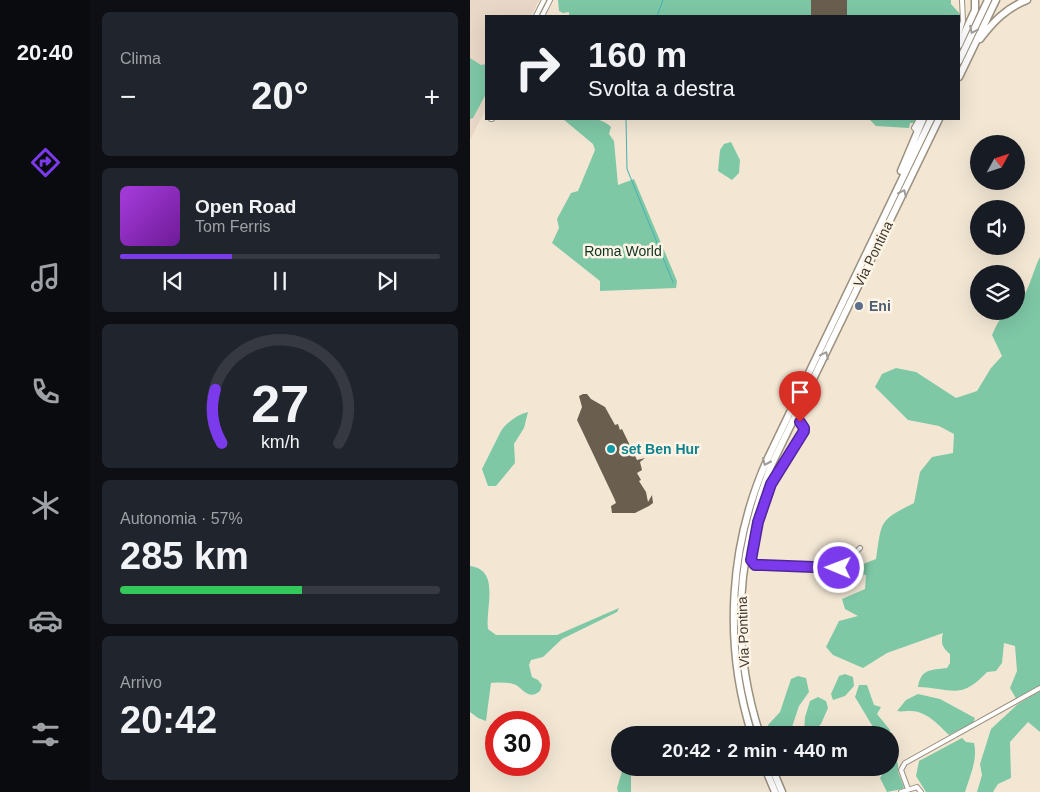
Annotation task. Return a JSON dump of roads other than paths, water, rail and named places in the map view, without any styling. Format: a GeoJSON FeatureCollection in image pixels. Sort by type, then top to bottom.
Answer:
{"type":"FeatureCollection","features":[{"type":"Feature","properties":{"kind":"highway"},"geometry":{"type":"LineString","coordinates":[[960,42],[975,10],[975,0]]}},
{"type":"Feature","properties":{"kind":"highway"},"geometry":{"type":"LineString","coordinates":[[960,59],[988,0]]}},
{"type":"Feature","properties":{"kind":"highway"},"geometry":{"type":"LineString","coordinates":[[960,75],[996,0]]}},
{"type":"Feature","properties":{"kind":"highway"},"geometry":{"type":"LineString","coordinates":[[972,50],[1000,15],[1027,0]]}},
{"type":"Feature","properties":{"kind":"highway"},"geometry":{"type":"LineString","coordinates":[[874,236],[876,226],[922,120]]}},
{"type":"Feature","properties":{"kind":"highway","name":"Via Pontina"},"geometry":{"type":"LineString","coordinates":[[750,726],[740,684],[734,623],[736,575],[746,516],[768,458],[931,120]]}},
{"type":"Feature","properties":{"kind":"highway","name":"Via Pontina"},"geometry":{"type":"LineString","coordinates":[[757,726],[744,671],[740,623],[742,577],[748,536],[756,508],[771,466],[939,120]]}},
{"type":"Feature","properties":{"kind":"highway"},"geometry":{"type":"LineString","coordinates":[[768,776],[774,792]]}},
{"type":"Feature","properties":{"kind":"highway"},"geometry":{"type":"LineString","coordinates":[[775,776],[782,792]]}},
{"type":"Feature","properties":{"kind":"street"},"geometry":{"type":"LineString","coordinates":[[536,15],[544,0]]}},
{"type":"Feature","properties":{"kind":"street"},"geometry":{"type":"LineString","coordinates":[[542,15],[550,0]]}},
{"type":"Feature","properties":{"kind":"street"},"geometry":{"type":"LineString","coordinates":[[960,30],[962,0]]}},
{"type":"Feature","properties":{"kind":"street"},"geometry":{"type":"LineString","coordinates":[[917,131],[914,128],[918,120]]}},
{"type":"Feature","properties":{"kind":"street"},"geometry":{"type":"LineString","coordinates":[[795,419],[804,426],[804,431],[771,484],[758,522],[752,562],[761,565],[836,569],[844,565],[860,548]]}},
{"type":"Feature","properties":{"kind":"street"},"geometry":{"type":"LineString","coordinates":[[908,790],[901,770],[905,763],[1040,688]]}},
{"type":"Feature","properties":{"kind":"street"},"geometry":{"type":"LineString","coordinates":[[901,792],[916,787],[921,792]]}},
{"type":"Feature","properties":{"kind":"waterway"},"geometry":{"type":"LineString","coordinates":[[657,15],[663,0]]}},
{"type":"Feature","properties":{"kind":"waterway"},"geometry":{"type":"LineString","coordinates":[[626,120],[627,169],[673,282]]}},
{"type":"Feature","properties":{"kind":"place","name":"Eni"},"geometry":{"type":"Point","coordinates":[859,306]}},
{"type":"Feature","properties":{"kind":"place","name":"set Ben Hur"},"geometry":{"type":"Point","coordinates":[611,449]}},
{"type":"Feature","properties":{"kind":"park label","name":"Roma World"},"geometry":{"type":"Point","coordinates":[623,251]}}]}
